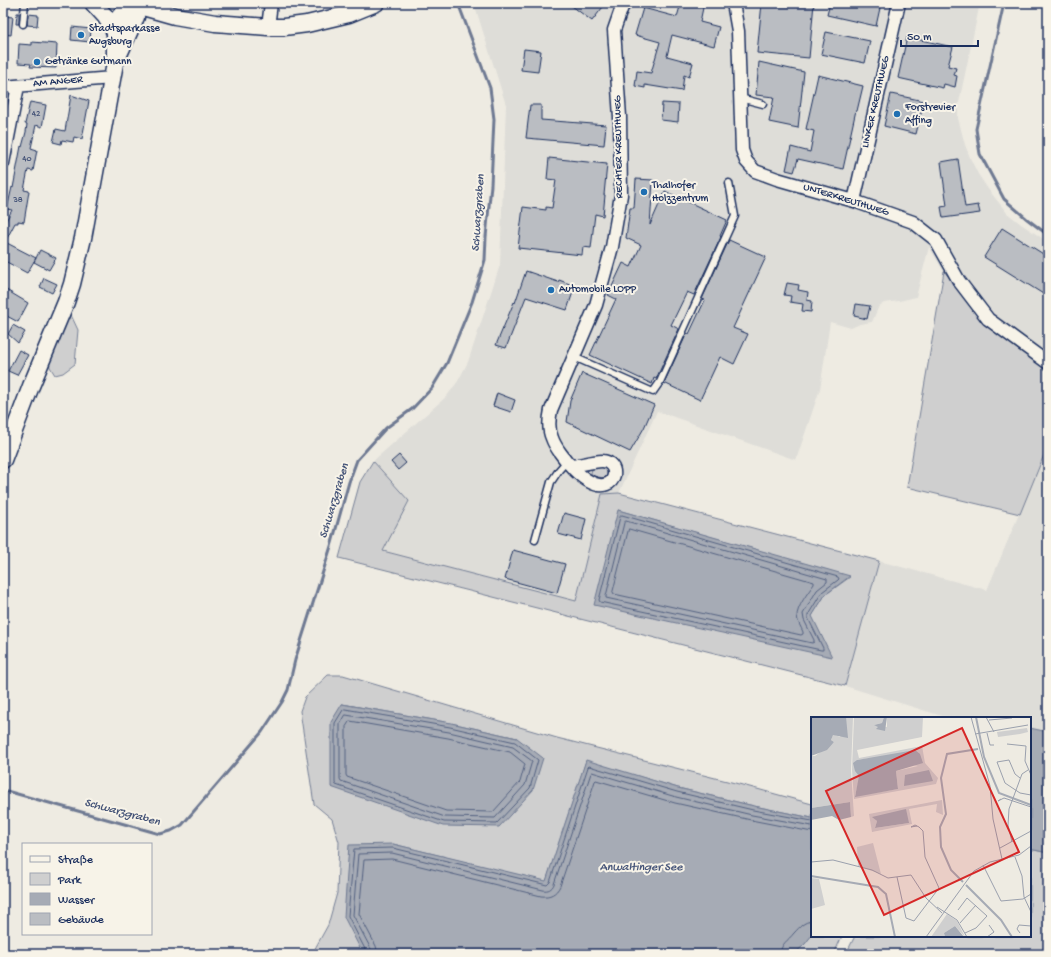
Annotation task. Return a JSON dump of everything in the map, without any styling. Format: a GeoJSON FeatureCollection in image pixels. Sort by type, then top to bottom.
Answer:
{"type":"FeatureCollection","features":[{"type":"Feature","properties":{"kind":"main road"},"geometry":{"type":"LineString","coordinates":[[93,3],[105,16],[115,32]]}},
{"type":"Feature","properties":{"kind":"main road"},"geometry":{"type":"LineString","coordinates":[[3,460],[72,284],[83,238],[114,70],[115,32],[120,16],[131,3]]}},
{"type":"Feature","properties":{"kind":"main road"},"geometry":{"type":"LineString","coordinates":[[131,3],[174,16],[215,23],[268,27],[284,27],[307,24],[349,14],[376,3]]}},
{"type":"Feature","properties":{"kind":"main road"},"geometry":{"type":"LineString","coordinates":[[114,70],[136,17],[131,3]]}},
{"type":"Feature","properties":{"kind":"street"},"geometry":{"type":"LineString","coordinates":[[268,27],[271,3]]}},
{"type":"Feature","properties":{"kind":"street","name":"RECHTER KREUTHWEG"},"geometry":{"type":"LineString","coordinates":[[569,464],[562,456],[552,438],[549,419],[551,410],[596,305],[612,247],[621,195],[620,117],[614,30],[622,7],[626,3]]}},
{"type":"Feature","properties":{"kind":"street","name":"UNTERKREUTHWEG"},"geometry":{"type":"LineString","coordinates":[[733,3],[738,31],[742,150],[746,161],[755,172],[854,201],[913,222],[936,240],[959,281],[988,319],[1048,362]]}},
{"type":"Feature","properties":{"kind":"street","name":"LINKER KREUTHWEG"},"geometry":{"type":"LineString","coordinates":[[854,201],[898,3]]}},
{"type":"Feature","properties":{"kind":"street","name":"AM ANGER"},"geometry":{"type":"LineString","coordinates":[[3,87],[18,86],[114,70]]}},
{"type":"Feature","properties":{"kind":"street"},"geometry":{"type":"LineString","coordinates":[[3,163],[18,86]]}},
{"type":"Feature","properties":{"kind":"lane"},"geometry":{"type":"LineString","coordinates":[[23,24],[25,3]]}},
{"type":"Feature","properties":{"kind":"lane"},"geometry":{"type":"LineString","coordinates":[[740,98],[763,104]]}},
{"type":"Feature","properties":{"kind":"lane"},"geometry":{"type":"LineString","coordinates":[[574,357],[653,392],[660,382],[736,216],[730,184]]}},
{"type":"Feature","properties":{"kind":"lane"},"geometry":{"type":"LineString","coordinates":[[536,540],[551,482],[559,470],[569,464]]}},
{"type":"Feature","properties":{"kind":"shaded area"},"geometry":{"type":"Polygon","coordinates":[[[474,3],[980,3],[958,107],[958,118],[965,145],[971,160],[988,189],[1007,213],[1048,242],[1048,368],[1017,349],[980,316],[944,272],[929,247],[916,297],[884,303],[879,306],[872,322],[860,324],[851,328],[830,322],[820,389],[796,460],[657,411],[619,493],[602,494],[576,601],[382,551],[408,501],[373,461],[447,396],[458,381],[468,362],[500,265],[506,105],[474,3]]]}},
{"type":"Feature","properties":{"kind":"shaded area"},"geometry":{"type":"Polygon","coordinates":[[[1048,445],[1048,732],[1031,728],[1031,717],[942,716],[845,686],[879,561],[987,590],[1048,445]]]}},
{"type":"Feature","properties":{"kind":"green space"},"geometry":{"type":"Polygon","coordinates":[[[944,271],[980,316],[1017,349],[1048,368],[1048,445],[1020,514],[907,487],[944,271]]]}},
{"type":"Feature","properties":{"kind":"green space"},"geometry":{"type":"Polygon","coordinates":[[[71,315],[78,330],[75,364],[63,373],[55,375],[49,363],[66,323],[71,315]]]}},
{"type":"Feature","properties":{"kind":"green space"},"geometry":{"type":"Polygon","coordinates":[[[373,461],[409,501],[383,551],[576,601],[602,494],[619,493],[879,561],[845,686],[339,558],[360,482],[373,461]],[[618,510],[812,616],[825,595],[850,577],[618,510]]]}},
{"type":"Feature","properties":{"kind":"green space"},"geometry":{"type":"Polygon","coordinates":[[[597,467],[604,468],[607,471],[607,475],[604,478],[593,476],[591,473],[592,469],[597,467]]]}},
{"type":"Feature","properties":{"kind":"green space"},"geometry":{"type":"Polygon","coordinates":[[[328,675],[343,675],[557,738],[811,804],[811,818],[678,788],[586,761],[546,882],[393,844],[362,952],[369,954],[312,954],[328,925],[337,893],[339,842],[332,819],[314,804],[300,711],[305,697],[328,675]],[[342,704],[517,738],[451,723],[342,704]]]}},
{"type":"Feature","properties":{"kind":"green space"},"geometry":{"type":"Polygon","coordinates":[[[1031,849],[1048,853],[1048,954],[846,954],[854,937],[1031,937],[1031,849]]]}},
{"type":"Feature","properties":{"kind":"green space"},"geometry":{"type":"Polygon","coordinates":[[[811,936],[842,937],[834,954],[794,954],[811,936]]]}},
{"type":"Feature","properties":{"kind":"water"},"geometry":{"type":"Polygon","coordinates":[[[618,510],[850,576],[825,595],[812,616],[832,657],[594,605],[618,510]]]}},
{"type":"Feature","properties":{"kind":"water"},"geometry":{"type":"Polygon","coordinates":[[[342,704],[451,723],[517,738],[543,758],[533,790],[499,827],[443,826],[331,787],[331,722],[342,704]]]}},
{"type":"Feature","properties":{"kind":"water"},"geometry":{"type":"Polygon","coordinates":[[[1031,728],[1048,732],[1048,853],[1031,849],[1031,728]]]}},
{"type":"Feature","properties":{"kind":"water","name":"Anwaltinger See"},"geometry":{"type":"Polygon","coordinates":[[[586,760],[678,788],[811,818],[811,936],[794,954],[369,954],[362,952],[344,917],[349,845],[393,844],[546,881],[586,760]]]}},
{"type":"Feature","properties":{"kind":"building"},"geometry":{"type":"Polygon","coordinates":[[[568,3],[606,3],[592,21],[568,3]]]}},
{"type":"Feature","properties":{"kind":"building"},"geometry":{"type":"Polygon","coordinates":[[[681,3],[704,3],[700,22],[719,27],[714,46],[672,35],[667,56],[693,63],[689,77],[684,75],[682,91],[645,85],[645,88],[635,86],[637,71],[651,73],[660,42],[635,35],[643,8],[677,17],[681,3]]]}},
{"type":"Feature","properties":{"kind":"building"},"geometry":{"type":"Polygon","coordinates":[[[762,3],[814,3],[809,58],[757,53],[762,3]]]}},
{"type":"Feature","properties":{"kind":"building"},"geometry":{"type":"Polygon","coordinates":[[[830,3],[865,3],[880,8],[876,26],[827,15],[830,3]]]}},
{"type":"Feature","properties":{"kind":"building"},"geometry":{"type":"Polygon","coordinates":[[[17,13],[19,13],[19,24],[16,24],[17,13]]]}},
{"type":"Feature","properties":{"kind":"building"},"geometry":{"type":"Polygon","coordinates":[[[28,14],[38,15],[37,26],[27,25],[28,14]]]}},
{"type":"Feature","properties":{"kind":"building"},"geometry":{"type":"Polygon","coordinates":[[[3,16],[13,17],[11,35],[3,34],[3,16]]]}},
{"type":"Feature","properties":{"kind":"building","name":"Stadtsparkasse Augsburg"},"geometry":{"type":"Polygon","coordinates":[[[72,27],[91,29],[90,42],[71,40],[72,27]]]}},
{"type":"Feature","properties":{"kind":"building"},"geometry":{"type":"Polygon","coordinates":[[[826,32],[870,41],[865,63],[821,54],[826,32]]]}},
{"type":"Feature","properties":{"kind":"building"},"geometry":{"type":"Polygon","coordinates":[[[907,37],[953,47],[948,66],[956,68],[954,75],[957,76],[955,87],[944,84],[943,88],[898,78],[907,37]]]}},
{"type":"Feature","properties":{"kind":"building"},"geometry":{"type":"Polygon","coordinates":[[[32,42],[57,44],[56,68],[30,67],[31,64],[18,63],[19,44],[32,45],[32,42]]]}},
{"type":"Feature","properties":{"kind":"building"},"geometry":{"type":"Polygon","coordinates":[[[524,49],[541,51],[538,72],[521,70],[524,49]]]}},
{"type":"Feature","properties":{"kind":"building"},"geometry":{"type":"Polygon","coordinates":[[[759,62],[804,72],[798,128],[769,122],[774,97],[756,95],[759,62]]]}},
{"type":"Feature","properties":{"kind":"building"},"geometry":{"type":"Polygon","coordinates":[[[818,75],[863,86],[843,169],[798,159],[794,172],[786,170],[791,147],[810,152],[814,131],[806,129],[818,75]]]}},
{"type":"Feature","properties":{"kind":"building"},"geometry":{"type":"Polygon","coordinates":[[[891,94],[924,101],[916,134],[884,126],[891,94]]]}},
{"type":"Feature","properties":{"kind":"building"},"geometry":{"type":"Polygon","coordinates":[[[71,95],[89,101],[82,139],[74,137],[73,142],[62,140],[61,144],[53,142],[56,129],[65,131],[71,95]]]}},
{"type":"Feature","properties":{"kind":"building"},"geometry":{"type":"Polygon","coordinates":[[[30,102],[46,105],[42,127],[36,125],[31,148],[37,150],[33,171],[28,170],[24,190],[29,191],[24,222],[18,221],[18,223],[15,223],[5,242],[36,258],[27,273],[3,260],[3,226],[12,210],[7,209],[12,187],[13,188],[21,146],[22,147],[26,132],[27,124],[25,124],[30,102]]]}},
{"type":"Feature","properties":{"kind":"building"},"geometry":{"type":"Polygon","coordinates":[[[662,103],[679,104],[678,122],[661,120],[662,103]]]}},
{"type":"Feature","properties":{"kind":"building"},"geometry":{"type":"Polygon","coordinates":[[[530,105],[541,105],[541,120],[606,125],[604,145],[526,138],[530,105]]]}},
{"type":"Feature","properties":{"kind":"building"},"geometry":{"type":"Polygon","coordinates":[[[549,158],[607,164],[603,216],[595,214],[591,248],[583,247],[582,255],[518,248],[523,207],[546,210],[546,207],[552,208],[556,180],[547,179],[549,158]]]}},
{"type":"Feature","properties":{"kind":"building"},"geometry":{"type":"Polygon","coordinates":[[[958,159],[965,207],[978,205],[980,213],[943,218],[941,207],[947,206],[941,162],[958,159]]]}},
{"type":"Feature","properties":{"kind":"building"},"geometry":{"type":"Polygon","coordinates":[[[636,179],[653,180],[650,225],[665,191],[727,220],[720,236],[721,237],[694,295],[687,292],[671,325],[679,329],[656,379],[654,378],[652,384],[590,355],[616,299],[608,295],[623,263],[631,267],[641,245],[626,238],[630,208],[634,208],[636,179]]]}},
{"type":"Feature","properties":{"kind":"building"},"geometry":{"type":"Polygon","coordinates":[[[1002,228],[1048,257],[1048,297],[984,257],[1002,228]]]}},
{"type":"Feature","properties":{"kind":"building"},"geometry":{"type":"Polygon","coordinates":[[[729,240],[766,257],[733,328],[748,334],[734,364],[720,357],[700,400],[664,383],[687,333],[689,334],[705,300],[702,299],[729,240]]]}},
{"type":"Feature","properties":{"kind":"building"},"geometry":{"type":"Polygon","coordinates":[[[40,250],[56,258],[49,270],[34,262],[40,250]]]}},
{"type":"Feature","properties":{"kind":"building"},"geometry":{"type":"Polygon","coordinates":[[[526,271],[575,286],[567,310],[526,297],[506,348],[496,345],[514,302],[515,303],[526,271]]]}},
{"type":"Feature","properties":{"kind":"building"},"geometry":{"type":"Polygon","coordinates":[[[44,278],[57,284],[52,293],[40,287],[44,278]]]}},
{"type":"Feature","properties":{"kind":"building"},"geometry":{"type":"Polygon","coordinates":[[[787,283],[799,285],[798,290],[808,292],[807,300],[812,301],[811,312],[802,311],[803,304],[790,302],[791,296],[784,295],[787,283]]]}},
{"type":"Feature","properties":{"kind":"building"},"geometry":{"type":"Polygon","coordinates":[[[3,288],[28,303],[18,322],[3,314],[3,288]]]}},
{"type":"Feature","properties":{"kind":"building"},"geometry":{"type":"Polygon","coordinates":[[[856,304],[870,306],[867,319],[854,316],[856,304]]]}},
{"type":"Feature","properties":{"kind":"building"},"geometry":{"type":"Polygon","coordinates":[[[13,325],[25,332],[18,343],[8,334],[13,325]]]}},
{"type":"Feature","properties":{"kind":"building"},"geometry":{"type":"Polygon","coordinates":[[[19,350],[28,355],[17,375],[8,371],[19,350]]]}},
{"type":"Feature","properties":{"kind":"building"},"geometry":{"type":"Polygon","coordinates":[[[582,373],[654,405],[644,428],[630,452],[567,422],[570,401],[582,373]]]}},
{"type":"Feature","properties":{"kind":"building"},"geometry":{"type":"Polygon","coordinates":[[[497,393],[515,400],[511,412],[493,406],[497,393]]]}},
{"type":"Feature","properties":{"kind":"building"},"geometry":{"type":"Polygon","coordinates":[[[399,455],[406,463],[398,470],[391,462],[399,455]]]}},
{"type":"Feature","properties":{"kind":"building"},"geometry":{"type":"Polygon","coordinates":[[[564,513],[586,519],[581,540],[558,534],[564,513]]]}},
{"type":"Feature","properties":{"kind":"building"},"geometry":{"type":"Polygon","coordinates":[[[513,550],[565,564],[557,593],[505,579],[513,550]]]}},
{"type":"Feature","properties":{"kind":"waterway","name":"Schwarzgraben"},"geometry":{"type":"LineString","coordinates":[[3,790],[160,834],[171,831],[182,825],[262,732],[282,702],[288,690],[295,660],[357,460],[386,428],[412,409],[432,388],[447,363],[472,302],[485,260],[491,185],[494,119],[490,88],[458,3]]}},
{"type":"Feature","properties":{"kind":"waterway"},"geometry":{"type":"LineString","coordinates":[[1004,3],[976,129],[980,154],[1004,199],[1048,235]]}},
{"type":"Feature","properties":{"kind":"place","name":"Stadtsparkasse Augsburg"},"geometry":{"type":"Point","coordinates":[81,35]}},
{"type":"Feature","properties":{"kind":"place","name":"Getränke Gutmann"},"geometry":{"type":"Point","coordinates":[37,62]}},
{"type":"Feature","properties":{"kind":"place","name":"Forstrevier Affing"},"geometry":{"type":"Point","coordinates":[897,114]}},
{"type":"Feature","properties":{"kind":"place","name":"Thalhofer Holzzentrum"},"geometry":{"type":"Point","coordinates":[644,192]}},
{"type":"Feature","properties":{"kind":"place","name":"Automobile LOPP"},"geometry":{"type":"Point","coordinates":[551,290]}}]}
